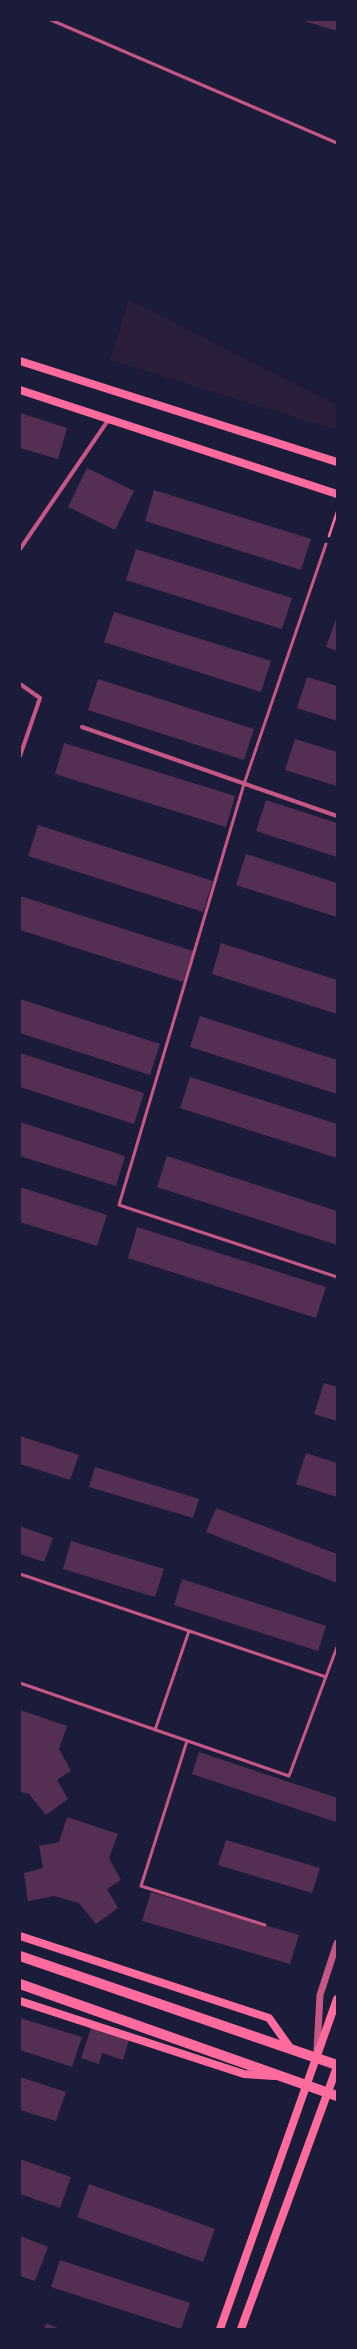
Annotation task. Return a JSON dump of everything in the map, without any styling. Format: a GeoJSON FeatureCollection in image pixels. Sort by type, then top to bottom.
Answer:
{"type":"FeatureCollection","features":[{"type":"Feature","properties":{"kind":"main road"},"geometry":{"type":"LineString","coordinates":[[20,361],[337,462]]}},
{"type":"Feature","properties":{"kind":"main road"},"geometry":{"type":"LineString","coordinates":[[20,390],[110,418],[337,494]]}},
{"type":"Feature","properties":{"kind":"main road"},"geometry":{"type":"LineString","coordinates":[[20,1936],[269,2018],[291,2049]]}},
{"type":"Feature","properties":{"kind":"main road"},"geometry":{"type":"LineString","coordinates":[[20,1956],[337,2066],[332,2094],[241,2329]]}},
{"type":"Feature","properties":{"kind":"main road"},"geometry":{"type":"LineString","coordinates":[[20,1984],[280,2077],[332,2094]]}},
{"type":"Feature","properties":{"kind":"main road"},"geometry":{"type":"LineString","coordinates":[[220,2329],[337,1999]]}},
{"type":"Feature","properties":{"kind":"main road"},"geometry":{"type":"LineString","coordinates":[[20,2001],[244,2074],[280,2077]]}},
{"type":"Feature","properties":{"kind":"street"},"geometry":{"type":"LineString","coordinates":[[20,549],[110,418]]}},
{"type":"Feature","properties":{"kind":"street"},"geometry":{"type":"LineString","coordinates":[[20,684],[40,698],[20,756]]}},
{"type":"Feature","properties":{"kind":"street"},"geometry":{"type":"LineString","coordinates":[[82,728],[337,816]]}},
{"type":"Feature","properties":{"kind":"street"},"geometry":{"type":"LineString","coordinates":[[317,2058],[320,1995],[337,1943]]}},
{"type":"Feature","properties":{"kind":"lane"},"geometry":{"type":"LineString","coordinates":[[51,20],[337,143]]}},
{"type":"Feature","properties":{"kind":"lane"},"geometry":{"type":"LineString","coordinates":[[326,544],[244,784],[119,1205],[337,1277]]}},
{"type":"Feature","properties":{"kind":"lane"},"geometry":{"type":"LineString","coordinates":[[20,1574],[326,1677]]}},
{"type":"Feature","properties":{"kind":"lane"},"geometry":{"type":"LineString","coordinates":[[155,1730],[189,1631]]}},
{"type":"Feature","properties":{"kind":"lane"},"geometry":{"type":"LineString","coordinates":[[20,1683],[289,1776],[337,1647]]}},
{"type":"Feature","properties":{"kind":"lane"},"geometry":{"type":"LineString","coordinates":[[187,1740],[140,1886],[265,1925]]}},
{"type":"Feature","properties":{"kind":"path"},"geometry":{"type":"LineString","coordinates":[[326,544],[337,512]]}},
{"type":"Feature","properties":{"kind":"shaded area"},"geometry":{"type":"Polygon","coordinates":[[[129,300],[337,405],[337,430],[110,360],[129,300]]]}},
{"type":"Feature","properties":{"kind":"building"},"geometry":{"type":"Polygon","coordinates":[[[301,20],[337,20],[337,31],[301,20]]]}},
{"type":"Feature","properties":{"kind":"building"},"geometry":{"type":"Polygon","coordinates":[[[20,413],[67,428],[58,459],[20,448],[20,413]]]}},
{"type":"Feature","properties":{"kind":"building"},"geometry":{"type":"Polygon","coordinates":[[[87,468],[134,491],[115,530],[68,507],[87,468]]]}},
{"type":"Feature","properties":{"kind":"building"},"geometry":{"type":"Polygon","coordinates":[[[154,490],[311,539],[301,570],[145,521],[154,490]]]}},
{"type":"Feature","properties":{"kind":"building"},"geometry":{"type":"Polygon","coordinates":[[[136,549],[292,598],[282,629],[126,580],[136,549]]]}},
{"type":"Feature","properties":{"kind":"building"},"geometry":{"type":"Polygon","coordinates":[[[114,612],[271,661],[261,692],[104,642],[114,612]]]}},
{"type":"Feature","properties":{"kind":"building"},"geometry":{"type":"Polygon","coordinates":[[[337,616],[337,651],[326,647],[337,616]]]}},
{"type":"Feature","properties":{"kind":"building"},"geometry":{"type":"Polygon","coordinates":[[[307,677],[337,686],[337,721],[297,708],[307,677]]]}},
{"type":"Feature","properties":{"kind":"building"},"geometry":{"type":"Polygon","coordinates":[[[98,679],[254,729],[244,760],[88,710],[98,679]]]}},
{"type":"Feature","properties":{"kind":"building"},"geometry":{"type":"Polygon","coordinates":[[[295,739],[337,752],[337,786],[285,770],[295,739]]]}},
{"type":"Feature","properties":{"kind":"building"},"geometry":{"type":"Polygon","coordinates":[[[64,743],[235,796],[226,827],[55,774],[64,743]]]}},
{"type":"Feature","properties":{"kind":"building"},"geometry":{"type":"Polygon","coordinates":[[[266,800],[337,823],[337,857],[256,831],[266,800]]]}},
{"type":"Feature","properties":{"kind":"building"},"geometry":{"type":"Polygon","coordinates":[[[38,825],[213,881],[203,912],[28,856],[38,825]]]}},
{"type":"Feature","properties":{"kind":"building"},"geometry":{"type":"Polygon","coordinates":[[[246,854],[337,883],[337,917],[236,885],[246,854]]]}},
{"type":"Feature","properties":{"kind":"building"},"geometry":{"type":"Polygon","coordinates":[[[20,896],[193,951],[183,982],[20,930],[20,896]]]}},
{"type":"Feature","properties":{"kind":"building"},"geometry":{"type":"Polygon","coordinates":[[[221,943],[337,980],[337,1014],[212,974],[221,943]]]}},
{"type":"Feature","properties":{"kind":"building"},"geometry":{"type":"Polygon","coordinates":[[[20,999],[160,1044],[150,1075],[20,1033],[20,999]]]}},
{"type":"Feature","properties":{"kind":"building"},"geometry":{"type":"Polygon","coordinates":[[[200,1016],[337,1060],[337,1094],[190,1047],[200,1016]]]}},
{"type":"Feature","properties":{"kind":"building"},"geometry":{"type":"Polygon","coordinates":[[[20,1053],[144,1093],[134,1124],[20,1087],[20,1053]]]}},
{"type":"Feature","properties":{"kind":"building"},"geometry":{"type":"Polygon","coordinates":[[[190,1077],[337,1124],[337,1158],[180,1108],[190,1077]]]}},
{"type":"Feature","properties":{"kind":"building"},"geometry":{"type":"Polygon","coordinates":[[[20,1122],[125,1156],[116,1186],[20,1156],[20,1122]]]}},
{"type":"Feature","properties":{"kind":"building"},"geometry":{"type":"Polygon","coordinates":[[[167,1156],[337,1211],[337,1245],[157,1187],[167,1156]]]}},
{"type":"Feature","properties":{"kind":"building"},"geometry":{"type":"Polygon","coordinates":[[[20,1187],[107,1215],[97,1246],[20,1222],[20,1187]]]}},
{"type":"Feature","properties":{"kind":"building"},"geometry":{"type":"Polygon","coordinates":[[[137,1227],[326,1287],[316,1318],[128,1258],[137,1227]]]}},
{"type":"Feature","properties":{"kind":"building"},"geometry":{"type":"Polygon","coordinates":[[[324,1383],[337,1387],[337,1421],[314,1414],[324,1383]]]}},
{"type":"Feature","properties":{"kind":"building"},"geometry":{"type":"Polygon","coordinates":[[[20,1436],[79,1455],[70,1480],[20,1464],[20,1436]]]}},
{"type":"Feature","properties":{"kind":"building"},"geometry":{"type":"Polygon","coordinates":[[[306,1453],[337,1463],[337,1497],[296,1484],[306,1453]]]}},
{"type":"Feature","properties":{"kind":"building"},"geometry":{"type":"Polygon","coordinates":[[[95,1467],[199,1499],[193,1518],[89,1487],[95,1467]]]}},
{"type":"Feature","properties":{"kind":"building"},"geometry":{"type":"Polygon","coordinates":[[[216,1508],[337,1554],[337,1583],[206,1532],[216,1508]]]}},
{"type":"Feature","properties":{"kind":"building"},"geometry":{"type":"Polygon","coordinates":[[[20,1526],[53,1538],[44,1562],[20,1554],[20,1526]]]}},
{"type":"Feature","properties":{"kind":"building"},"geometry":{"type":"Polygon","coordinates":[[[71,1541],[164,1569],[155,1597],[63,1569],[71,1541]]]}},
{"type":"Feature","properties":{"kind":"building"},"geometry":{"type":"Polygon","coordinates":[[[182,1579],[326,1626],[318,1651],[174,1605],[182,1579]]]}},
{"type":"Feature","properties":{"kind":"building"},"geometry":{"type":"Polygon","coordinates":[[[20,1710],[67,1726],[59,1749],[71,1771],[57,1780],[68,1799],[46,1815],[29,1794],[20,1792],[20,1710]]]}},
{"type":"Feature","properties":{"kind":"building"},"geometry":{"type":"Polygon","coordinates":[[[199,1752],[337,1798],[336,1822],[192,1774],[199,1752]]]}},
{"type":"Feature","properties":{"kind":"building"},"geometry":{"type":"Polygon","coordinates":[[[67,1817],[118,1834],[109,1858],[121,1880],[107,1889],[118,1908],[96,1924],[79,1903],[54,1896],[28,1901],[24,1873],[43,1868],[39,1846],[59,1842],[67,1817]]]}},
{"type":"Feature","properties":{"kind":"building"},"geometry":{"type":"Polygon","coordinates":[[[226,1840],[320,1868],[312,1893],[218,1865],[226,1840]]]}},
{"type":"Feature","properties":{"kind":"building"},"geometry":{"type":"Polygon","coordinates":[[[151,1892],[299,1935],[290,1964],[142,1921],[151,1892]]]}},
{"type":"Feature","properties":{"kind":"building"},"geometry":{"type":"Polygon","coordinates":[[[20,2018],[82,2037],[72,2067],[20,2050],[20,2018]]]}},
{"type":"Feature","properties":{"kind":"building"},"geometry":{"type":"Polygon","coordinates":[[[92,2025],[130,2037],[123,2060],[102,2053],[99,2064],[81,2058],[92,2025]]]}},
{"type":"Feature","properties":{"kind":"building"},"geometry":{"type":"Polygon","coordinates":[[[20,2077],[66,2092],[56,2121],[20,2110],[20,2077]]]}},
{"type":"Feature","properties":{"kind":"building"},"geometry":{"type":"Polygon","coordinates":[[[20,2159],[71,2177],[60,2208],[20,2194],[20,2159]]]}},
{"type":"Feature","properties":{"kind":"building"},"geometry":{"type":"Polygon","coordinates":[[[89,2184],[215,2229],[203,2262],[77,2217],[89,2184]]]}},
{"type":"Feature","properties":{"kind":"building"},"geometry":{"type":"Polygon","coordinates":[[[20,2236],[48,2247],[35,2281],[20,2276],[20,2236]]]}},
{"type":"Feature","properties":{"kind":"building"},"geometry":{"type":"Polygon","coordinates":[[[60,2260],[190,2303],[181,2329],[51,2287],[60,2260]]]}},
{"type":"Feature","properties":{"kind":"building"},"geometry":{"type":"Polygon","coordinates":[[[46,2323],[60,2329],[44,2329],[46,2323]]]}}]}
